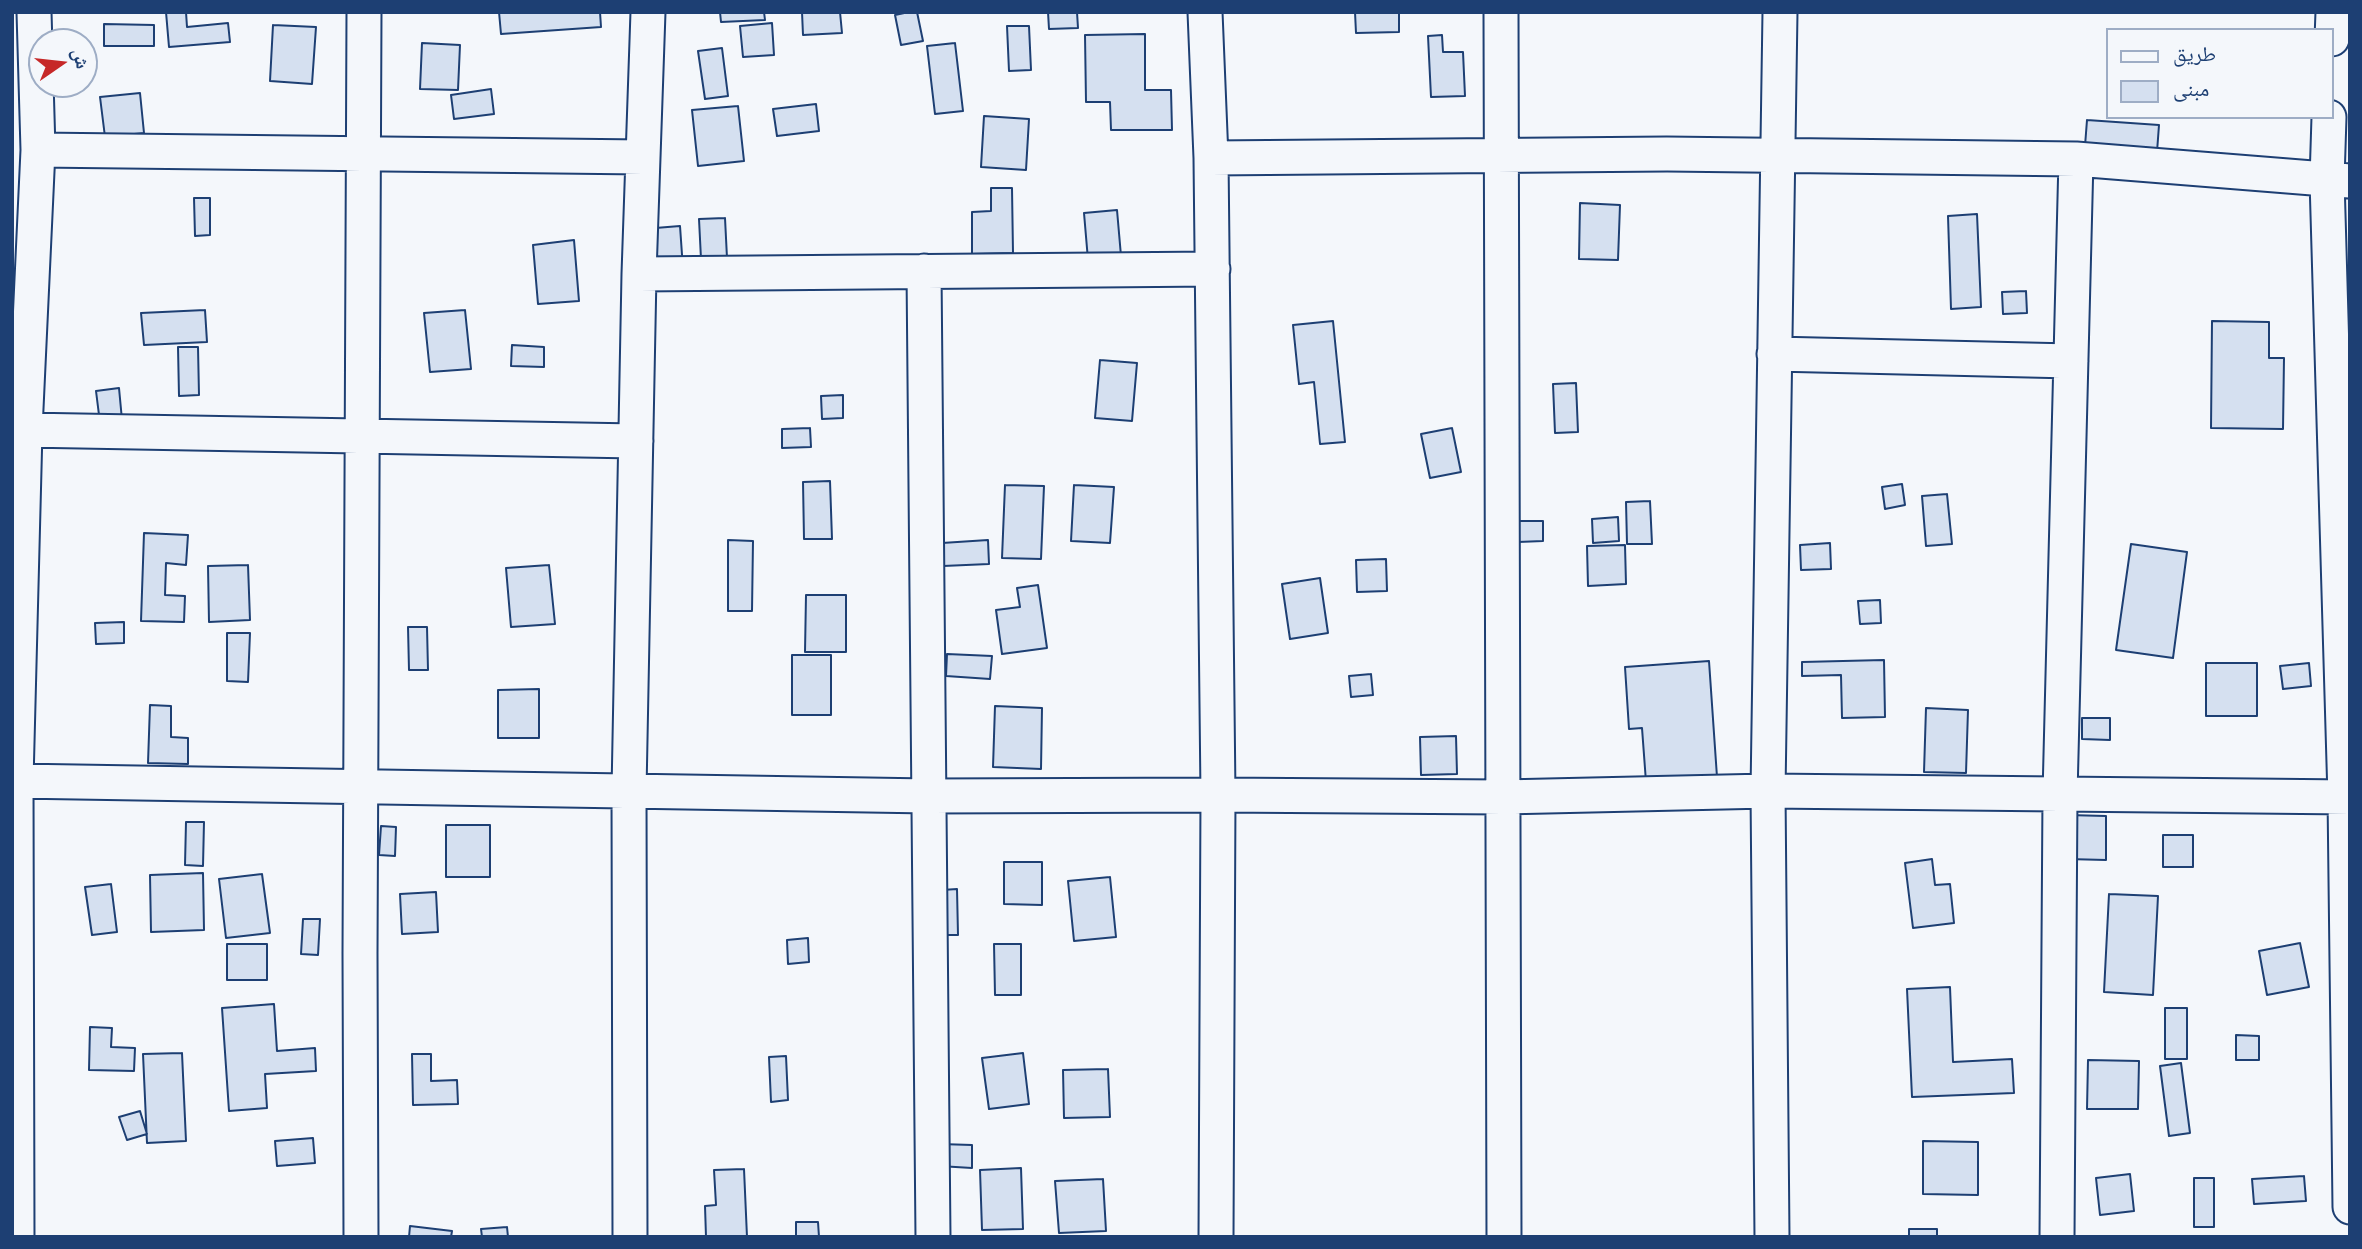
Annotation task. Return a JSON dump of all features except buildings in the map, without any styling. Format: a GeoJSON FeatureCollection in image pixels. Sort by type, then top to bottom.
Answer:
{"type":"FeatureCollection","features":[{"type":"Feature","properties":{"kind":"street"},"geometry":{"type":"LineString","coordinates":[[17,1237],[16,781],[25,430],[38,150],[34,12]]}},
{"type":"Feature","properties":{"kind":"street"},"geometry":{"type":"LineString","coordinates":[[361,1237],[360,786],[364,12]]}},
{"type":"Feature","properties":{"kind":"street"},"geometry":{"type":"LineString","coordinates":[[629,1237],[629,791],[639,274],[648,12]]}},
{"type":"Feature","properties":{"kind":"street"},"geometry":{"type":"LineString","coordinates":[[1205,12],[1213,269],[1218,795],[1216,1237]]}},
{"type":"Feature","properties":{"kind":"street"},"geometry":{"type":"LineString","coordinates":[[1501,12],[1504,1237]]}},
{"type":"Feature","properties":{"kind":"street"},"geometry":{"type":"LineString","coordinates":[[1772,1237],[1768,791],[1780,12]]}},
{"type":"Feature","properties":{"kind":"street"},"geometry":{"type":"LineString","coordinates":[[2329,119],[2338,180],[2350,1207]]}},
{"type":"Feature","properties":{"kind":"street"},"geometry":{"type":"LineString","coordinates":[[38,150],[643,157]]}},
{"type":"Feature","properties":{"kind":"street"},"geometry":{"type":"LineString","coordinates":[[1211,158],[1501,155],[2076,159],[2338,180]]}},
{"type":"Feature","properties":{"kind":"street"},"geometry":{"type":"LineString","coordinates":[[2057,1237],[2060,794],[2076,159]]}},
{"type":"Feature","properties":{"kind":"street"},"geometry":{"type":"LineString","coordinates":[[639,274],[1213,269]]}},
{"type":"Feature","properties":{"kind":"street"},"geometry":{"type":"LineString","coordinates":[[924,271],[933,1237]]}},
{"type":"Feature","properties":{"kind":"street"},"geometry":{"type":"LineString","coordinates":[[1774,354],[2071,361]]}},
{"type":"Feature","properties":{"kind":"street"},"geometry":{"type":"LineString","coordinates":[[25,430],[636,441]]}},
{"type":"Feature","properties":{"kind":"street"},"geometry":{"type":"LineString","coordinates":[[16,781],[929,796],[1503,797],[1768,791],[2347,797]]}}]}
